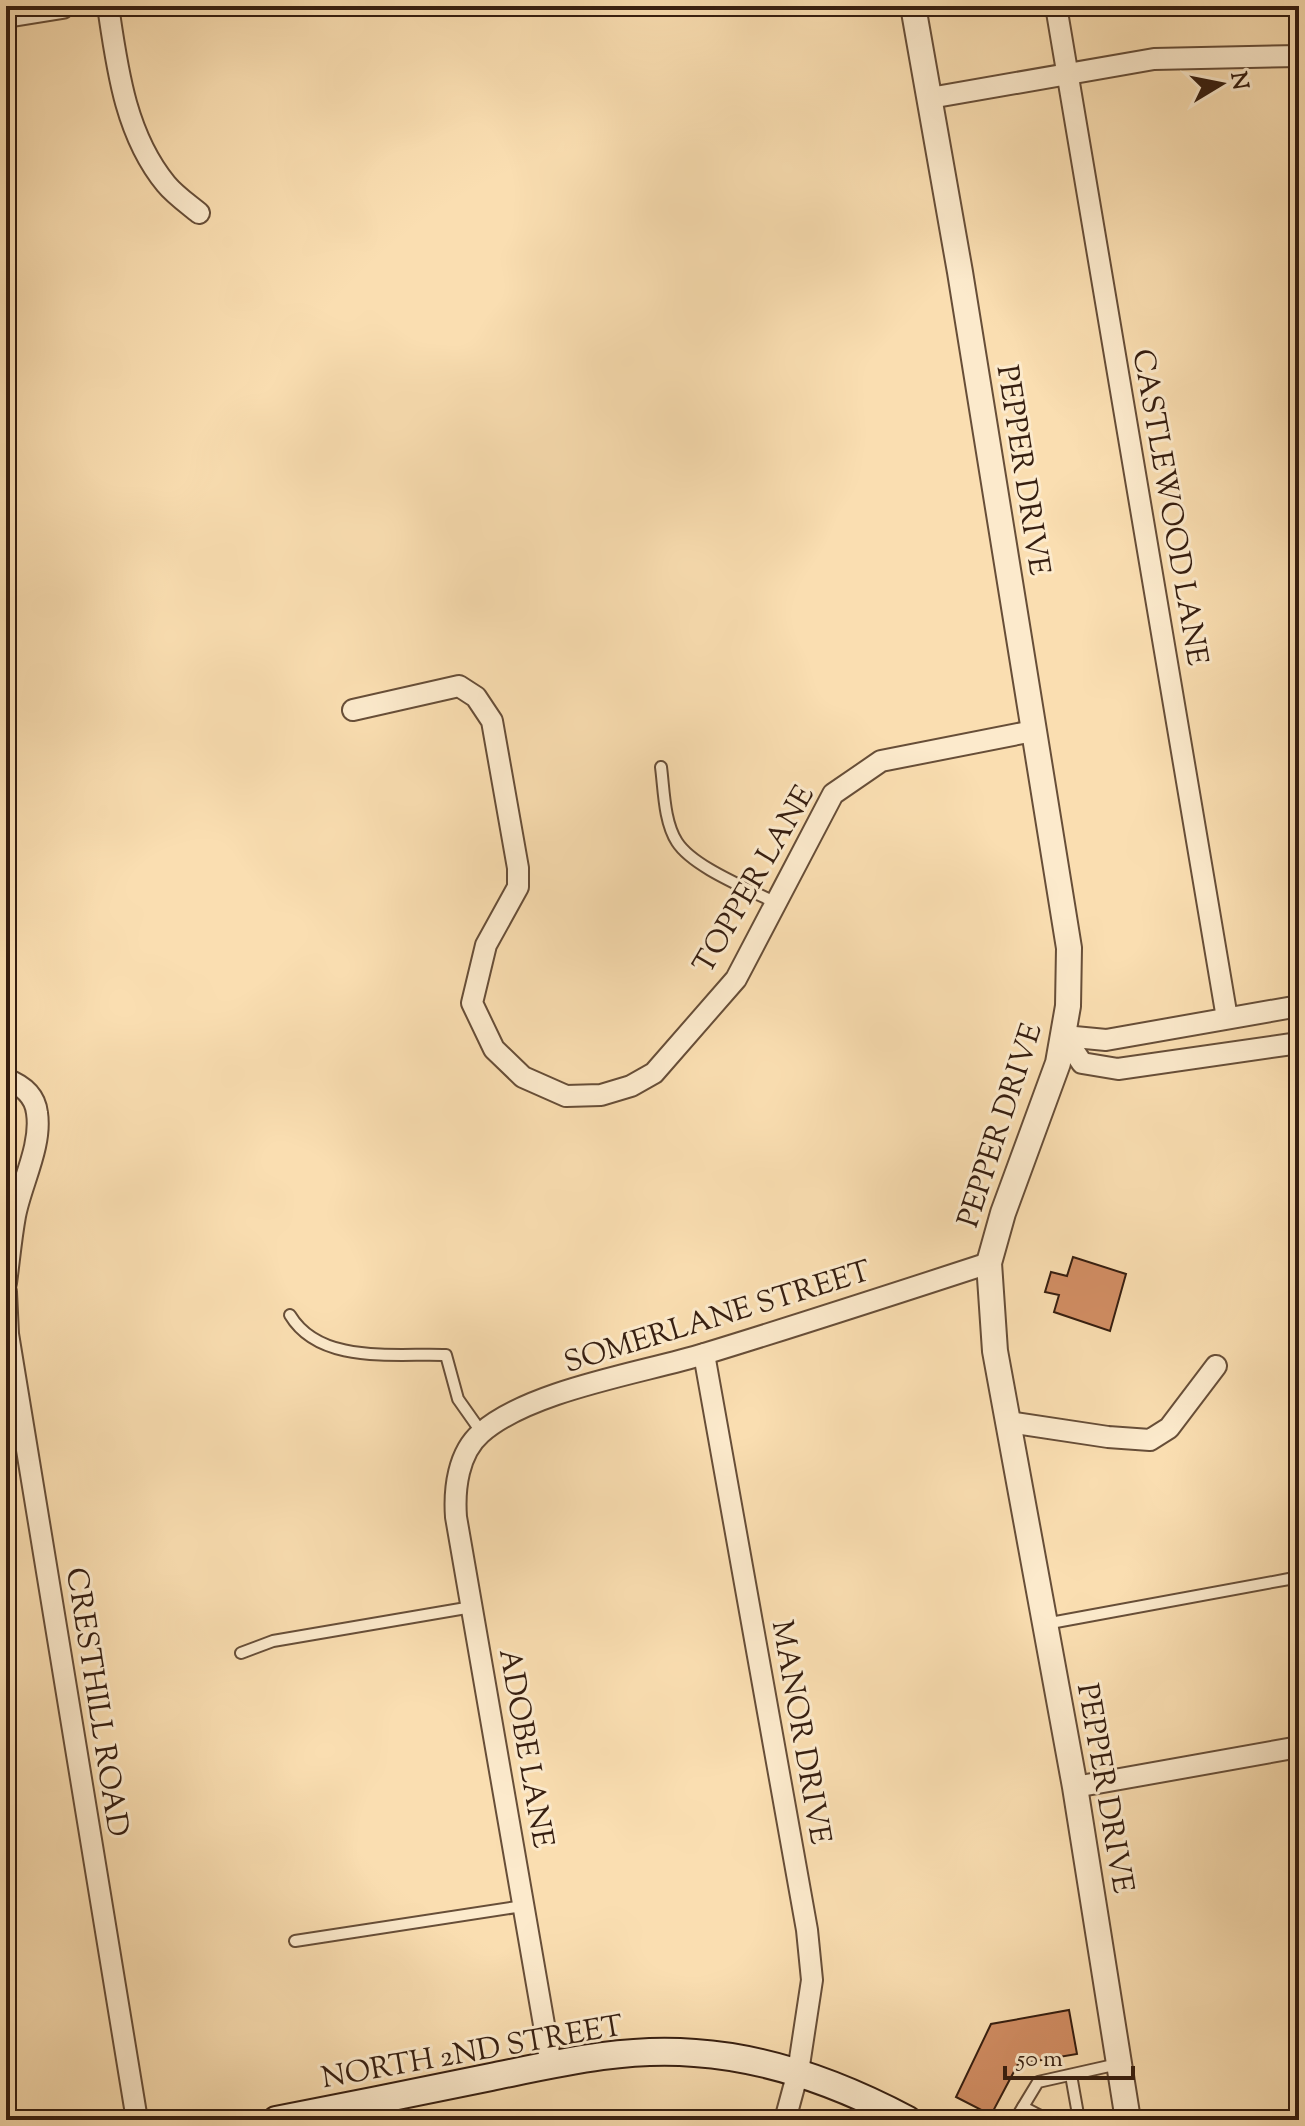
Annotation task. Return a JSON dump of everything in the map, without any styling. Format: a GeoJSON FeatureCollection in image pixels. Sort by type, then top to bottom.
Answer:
{"type":"FeatureCollection","features":[{"type":"Feature","properties":{"kind":"main road","name":"NORTH 2ND STREET"},"geometry":{"type":"LineString","coordinates":[[276,2120],[326,2115],[605,2055],[660,2051],[730,2057],[798,2072],[869,2099],[908,2120]]}},
{"type":"Feature","properties":{"kind":"street"},"geometry":{"type":"LineString","coordinates":[[6,15],[62,6]]}},
{"type":"Feature","properties":{"kind":"street"},"geometry":{"type":"LineString","coordinates":[[108,6],[118,73],[133,129],[166,184],[199,213]]}},
{"type":"Feature","properties":{"kind":"street","name":"PEPPER DRIVE"},"geometry":{"type":"LineString","coordinates":[[913,6],[1069,948],[1064,1036],[1049,1090],[1003,1213],[989,1263],[995,1351],[1075,1787],[1128,2120]]}},
{"type":"Feature","properties":{"kind":"street","name":"CASTLEWOOD LANE"},"geometry":{"type":"LineString","coordinates":[[1056,6],[1227,1018]]}},
{"type":"Feature","properties":{"kind":"street"},"geometry":{"type":"LineString","coordinates":[[930,98],[1196,56],[1299,56]]}},
{"type":"Feature","properties":{"kind":"street","name":"TOPPER LANE"},"geometry":{"type":"LineString","coordinates":[[353,710],[459,686],[476,697],[492,721],[518,887],[486,945],[472,1003],[494,1049],[523,1077],[566,1096],[601,1095],[631,1086],[654,1073],[736,979],[833,794],[881,761],[1033,731]]}},
{"type":"Feature","properties":{"kind":"street"},"geometry":{"type":"LineString","coordinates":[[1064,1036],[1106,1040],[1299,1006]]}},
{"type":"Feature","properties":{"kind":"street"},"geometry":{"type":"LineString","coordinates":[[1064,1036],[1082,1063],[1118,1069],[1299,1043]]}},
{"type":"Feature","properties":{"kind":"street"},"geometry":{"type":"LineString","coordinates":[[6,1079],[22,1085],[30,1096],[37,1110],[38,1126],[15,1215],[6,1283]]}},
{"type":"Feature","properties":{"kind":"street","name":"SOMERLANE STREET"},"geometry":{"type":"LineString","coordinates":[[477,1438],[517,1411],[570,1391],[704,1354],[989,1263]]}},
{"type":"Feature","properties":{"kind":"street","name":"CRESTHILL ROAD"},"geometry":{"type":"LineString","coordinates":[[6,1292],[8,1334],[137,2120]]}},
{"type":"Feature","properties":{"kind":"street","name":"MANOR DRIVE"},"geometry":{"type":"LineString","coordinates":[[704,1354],[807,1930],[812,1980],[798,2072],[785,2120]]}},
{"type":"Feature","properties":{"kind":"street"},"geometry":{"type":"LineString","coordinates":[[1009,1422],[1150,1440],[1169,1428],[1216,1366]]}},
{"type":"Feature","properties":{"kind":"street","name":"ADOBE LANE"},"geometry":{"type":"LineString","coordinates":[[477,1438],[460,1469],[455,1503],[551,2065]]}},
{"type":"Feature","properties":{"kind":"street"},"geometry":{"type":"LineString","coordinates":[[1075,1787],[1299,1747]]}},
{"type":"Feature","properties":{"kind":"lane"},"geometry":{"type":"LineString","coordinates":[[661,767],[670,825],[677,842],[692,858],[774,902]]}},
{"type":"Feature","properties":{"kind":"lane"},"geometry":{"type":"LineString","coordinates":[[290,1315],[301,1334],[317,1343],[357,1352],[446,1355],[458,1399],[477,1438]]}},
{"type":"Feature","properties":{"kind":"lane"},"geometry":{"type":"LineString","coordinates":[[1045,1624],[1289,1579]]}},
{"type":"Feature","properties":{"kind":"lane"},"geometry":{"type":"LineString","coordinates":[[241,1653],[273,1641],[472,1607]]}},
{"type":"Feature","properties":{"kind":"lane"},"geometry":{"type":"LineString","coordinates":[[295,1941],[523,1906]]}},
{"type":"Feature","properties":{"kind":"lane"},"geometry":{"type":"LineString","coordinates":[[1015,2120],[1038,2082],[1120,2064]]}},
{"type":"Feature","properties":{"kind":"lane"},"geometry":{"type":"LineString","coordinates":[[1071,2075],[1079,2120]]}},
{"type":"Feature","properties":{"kind":"lane"},"geometry":{"type":"LineString","coordinates":[[1023,2107],[1048,2120]]}},
{"type":"Feature","properties":{"kind":"building"},"geometry":{"type":"Polygon","coordinates":[[[1073,1257],[1126,1274],[1110,1331],[1054,1312],[1059,1295],[1045,1292],[1051,1272],[1067,1276],[1073,1257]]]}},
{"type":"Feature","properties":{"kind":"building"},"geometry":{"type":"Polygon","coordinates":[[[1069,2010],[1077,2054],[1018,2064],[991,2115],[956,2097],[991,2024],[1069,2010]]]}}]}
